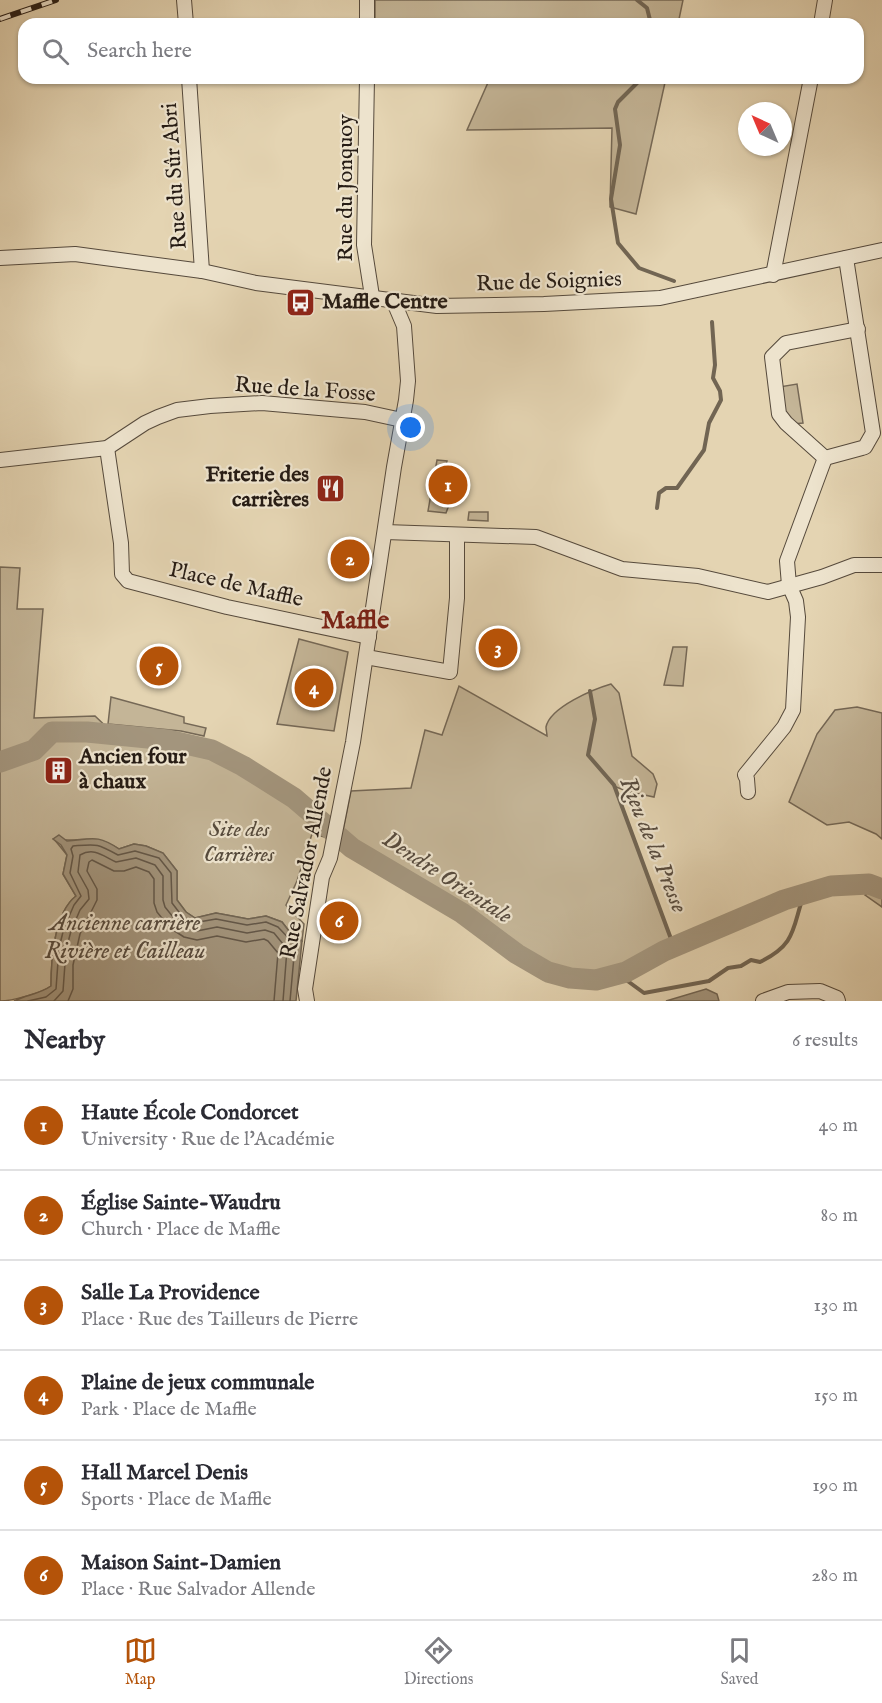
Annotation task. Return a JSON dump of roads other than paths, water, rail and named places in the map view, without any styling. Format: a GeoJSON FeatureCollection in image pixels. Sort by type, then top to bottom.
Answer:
{"type":"FeatureCollection","features":[{"type":"Feature","properties":{"kind":"street"},"geometry":{"type":"LineString","coordinates":[[184,0],[186,18]]}},
{"type":"Feature","properties":{"kind":"street"},"geometry":{"type":"LineString","coordinates":[[367,0],[367,18]]}},
{"type":"Feature","properties":{"kind":"street"},"geometry":{"type":"LineString","coordinates":[[822,18],[825,0]]}},
{"type":"Feature","properties":{"kind":"street","name":"Rue du Sûr Abri"},"geometry":{"type":"LineString","coordinates":[[189,84],[202,271]]}},
{"type":"Feature","properties":{"kind":"street","name":"Rue du Jonquoy"},"geometry":{"type":"LineString","coordinates":[[367,84],[364,245],[372,296]]}},
{"type":"Feature","properties":{"kind":"street"},"geometry":{"type":"LineString","coordinates":[[773,275],[810,84]]}},
{"type":"Feature","properties":{"kind":"street","name":"Rue de Soignies"},"geometry":{"type":"LineString","coordinates":[[0,258],[75,254],[202,271],[256,283],[372,296],[414,304],[544,304],[660,298],[882,250]]}},
{"type":"Feature","properties":{"kind":"street"},"geometry":{"type":"LineString","coordinates":[[825,458],[865,447],[873,433],[846,258]]}},
{"type":"Feature","properties":{"kind":"street"},"geometry":{"type":"LineString","coordinates":[[393,300],[404,326],[408,381],[366,657],[450,672],[457,598],[457,535]]}},
{"type":"Feature","properties":{"kind":"street"},"geometry":{"type":"LineString","coordinates":[[404,326],[414,304]]}},
{"type":"Feature","properties":{"kind":"street"},"geometry":{"type":"LineString","coordinates":[[825,458],[786,423],[780,414],[772,357],[786,343],[858,329]]}},
{"type":"Feature","properties":{"kind":"street","name":"Rue de la Fosse"},"geometry":{"type":"LineString","coordinates":[[0,460],[107,448],[158,417],[177,410],[221,405],[262,403],[324,408],[365,412],[402,420]]}},
{"type":"Feature","properties":{"kind":"street","name":"Place de Maffle"},"geometry":{"type":"LineString","coordinates":[[107,448],[121,543],[122,574],[128,581],[227,607],[369,637]]}},
{"type":"Feature","properties":{"kind":"street"},"geometry":{"type":"LineString","coordinates":[[748,792],[745,775],[784,727],[793,710],[798,617],[796,601],[789,585],[787,561],[825,458]]}},
{"type":"Feature","properties":{"kind":"street"},"geometry":{"type":"LineString","coordinates":[[385,532],[536,537],[622,569],[698,576],[768,592],[822,577],[854,565],[882,565]]}},
{"type":"Feature","properties":{"kind":"street","name":"Rue Salvador Allende"},"geometry":{"type":"LineString","coordinates":[[307,1001],[305,989],[322,877],[330,858],[338,818],[366,657]]}},
{"type":"Feature","properties":{"kind":"street"},"geometry":{"type":"LineString","coordinates":[[763,1001],[788,992],[820,991],[837,998],[838,1001]]}},
{"type":"Feature","properties":{"kind":"water","name":"Ancienne carrière Rivière et Cailleau"},"geometry":{"type":"Polygon","coordinates":[[[59,835],[67,841],[99,839],[119,849],[134,844],[163,853],[177,871],[177,900],[186,912],[195,918],[216,913],[248,919],[266,916],[282,922],[292,935],[302,941],[296,1001],[14,1001],[51,986],[53,951],[58,925],[76,896],[63,874],[67,855],[61,845],[53,839],[59,835]]]}},
{"type":"Feature","properties":{"kind":"water"},"geometry":{"type":"Polygon","coordinates":[[[706,989],[717,994],[719,1001],[666,1001],[706,989]]]}},
{"type":"Feature","properties":{"kind":"waterway","name":"Rieu de la Presse"},"geometry":{"type":"LineString","coordinates":[[637,0],[647,8],[650,18]]}},
{"type":"Feature","properties":{"kind":"waterway","name":"Rieu de la Presse"},"geometry":{"type":"LineString","coordinates":[[636,84],[618,102],[615,109],[620,145],[611,199],[618,243],[639,268],[674,281]]}},
{"type":"Feature","properties":{"kind":"waterway","name":"Rieu de la Presse"},"geometry":{"type":"LineString","coordinates":[[657,508],[659,493],[666,488],[677,488],[704,450],[709,423],[721,400],[720,391],[713,378],[715,365],[712,322]]}},
{"type":"Feature","properties":{"kind":"waterway","name":"Rieu de la Presse"},"geometry":{"type":"LineString","coordinates":[[590,691],[595,719],[588,755],[614,785],[674,947]]}},
{"type":"Feature","properties":{"kind":"waterway","name":"Dendre Orientale"},"geometry":{"type":"LineString","coordinates":[[0,762],[34,750],[52,732],[87,732],[168,740],[212,750],[243,766],[294,798],[352,848],[462,913],[517,954],[548,972],[570,978],[596,980],[626,972],[664,951],[784,900],[831,886],[869,884],[882,889]]}},
{"type":"Feature","properties":{"kind":"waterway"},"geometry":{"type":"LineString","coordinates":[[618,974],[644,993],[709,981],[728,968],[741,966],[751,960],[760,962],[781,949],[787,942],[795,926],[804,894]]}},
{"type":"Feature","properties":{"kind":"railway"},"geometry":{"type":"LineString","coordinates":[[0,19],[56,0]]}},
{"type":"Feature","properties":{"kind":"place","name":"Maffle Centre"},"geometry":{"type":"Point","coordinates":[301,302]}},
{"type":"Feature","properties":{"kind":"place","name":"Haute École Condorcet"},"geometry":{"type":"Point","coordinates":[448,485]}},
{"type":"Feature","properties":{"kind":"place","name":"Friterie des carrières"},"geometry":{"type":"Point","coordinates":[330,488]}},
{"type":"Feature","properties":{"kind":"place","name":"Église Sainte-Waudru"},"geometry":{"type":"Point","coordinates":[350,559]}},
{"type":"Feature","properties":{"kind":"place","name":"Salle La Providence"},"geometry":{"type":"Point","coordinates":[498,648]}},
{"type":"Feature","properties":{"kind":"place","name":"Hall Marcel Denis"},"geometry":{"type":"Point","coordinates":[159,666]}},
{"type":"Feature","properties":{"kind":"place","name":"Plaine de jeux communale"},"geometry":{"type":"Point","coordinates":[314,688]}},
{"type":"Feature","properties":{"kind":"place","name":"Ancien four à chaux"},"geometry":{"type":"Point","coordinates":[58,770]}},
{"type":"Feature","properties":{"kind":"place","name":"Maison Saint-Damien"},"geometry":{"type":"Point","coordinates":[339,921]}},
{"type":"Feature","properties":{"kind":"district","name":"Maffle"},"geometry":{"type":"Point","coordinates":[355,620]}},
{"type":"Feature","properties":{"kind":"park label","name":"Site des Carrières"},"geometry":{"type":"Point","coordinates":[239,842]}}]}
